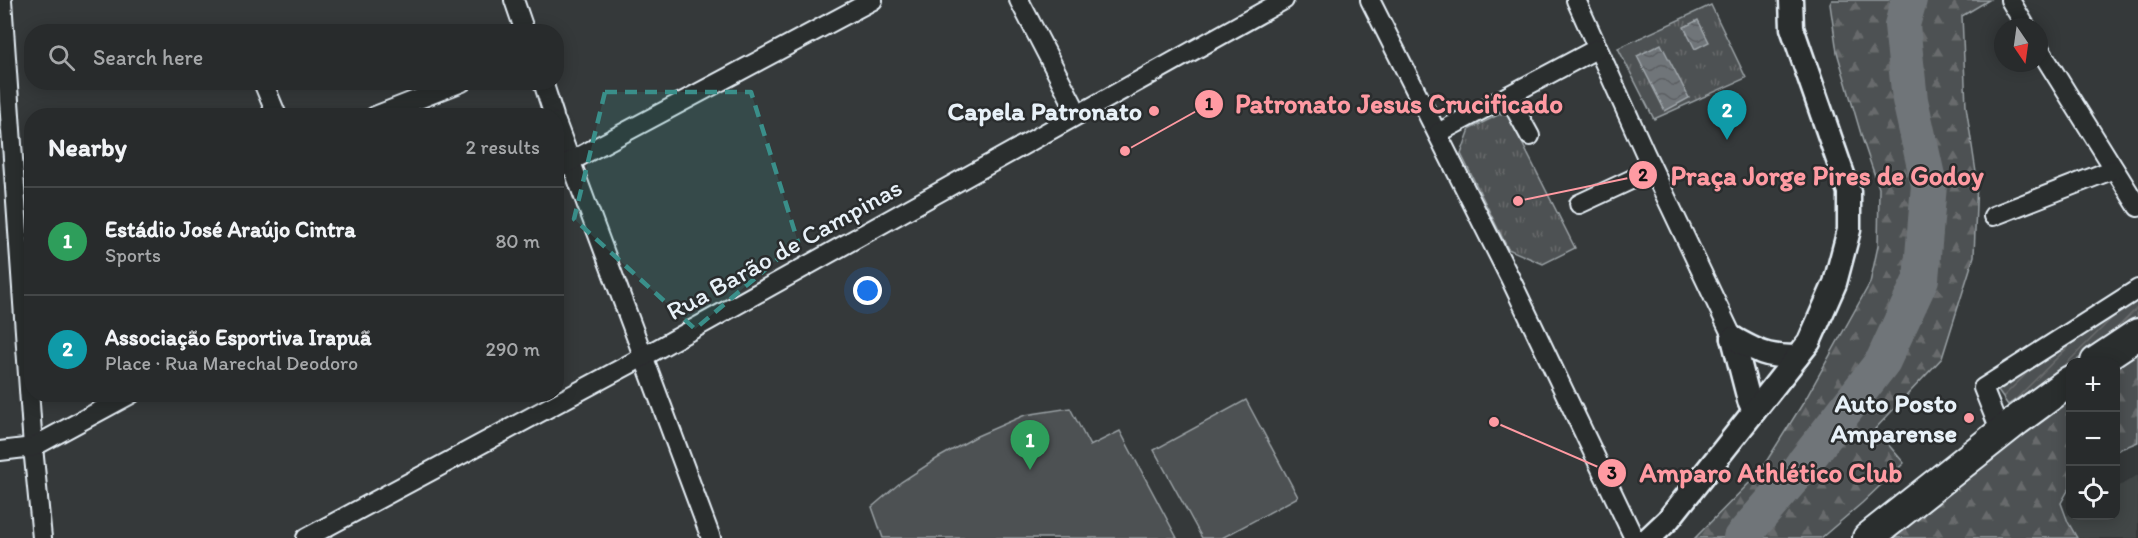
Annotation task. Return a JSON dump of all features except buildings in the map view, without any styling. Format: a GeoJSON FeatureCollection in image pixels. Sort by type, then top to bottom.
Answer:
{"type":"FeatureCollection","features":[{"type":"Feature","properties":{"kind":"main road"},"geometry":{"type":"LineString","coordinates":[[2103,358],[2138,334]]}},
{"type":"Feature","properties":{"kind":"main road"},"geometry":{"type":"LineString","coordinates":[[1868,538],[2066,384]]}},
{"type":"Feature","properties":{"kind":"street"},"geometry":{"type":"LineString","coordinates":[[2,0],[24,317]]}},
{"type":"Feature","properties":{"kind":"street"},"geometry":{"type":"LineString","coordinates":[[514,0],[522,24]]}},
{"type":"Feature","properties":{"kind":"street"},"geometry":{"type":"LineString","coordinates":[[564,164],[873,0]]}},
{"type":"Feature","properties":{"kind":"street"},"geometry":{"type":"LineString","coordinates":[[1019,0],[1078,114]]}},
{"type":"Feature","properties":{"kind":"street","name":"Rua Barão de Campinas"},"geometry":{"type":"LineString","coordinates":[[564,399],[1284,0]]}},
{"type":"Feature","properties":{"kind":"street"},"geometry":{"type":"LineString","coordinates":[[1370,0],[1515,289],[1634,538]]}},
{"type":"Feature","properties":{"kind":"street"},"geometry":{"type":"LineString","coordinates":[[1576,0],[1652,170],[1733,338],[1754,411]]}},
{"type":"Feature","properties":{"kind":"street"},"geometry":{"type":"LineString","coordinates":[[1649,538],[1668,520],[1809,342],[1834,284],[1849,230],[1849,192],[1792,28],[1791,0]]}},
{"type":"Feature","properties":{"kind":"street"},"geometry":{"type":"LineString","coordinates":[[2010,0],[2021,18]]}},
{"type":"Feature","properties":{"kind":"street"},"geometry":{"type":"LineString","coordinates":[[1438,133],[1598,48]]}},
{"type":"Feature","properties":{"kind":"street"},"geometry":{"type":"LineString","coordinates":[[2048,63],[2138,207]]}},
{"type":"Feature","properties":{"kind":"street"},"geometry":{"type":"LineString","coordinates":[[266,90],[274,108]]}},
{"type":"Feature","properties":{"kind":"street"},"geometry":{"type":"LineString","coordinates":[[395,108],[442,90]]}},
{"type":"Feature","properties":{"kind":"street"},"geometry":{"type":"LineString","coordinates":[[546,90],[551,108]]}},
{"type":"Feature","properties":{"kind":"street"},"geometry":{"type":"LineString","coordinates":[[1508,96],[1530,136]]}},
{"type":"Feature","properties":{"kind":"street"},"geometry":{"type":"LineString","coordinates":[[564,167],[643,357],[711,538]]}},
{"type":"Feature","properties":{"kind":"street"},"geometry":{"type":"LineString","coordinates":[[1993,216],[2114,169]]}},
{"type":"Feature","properties":{"kind":"street"},"geometry":{"type":"LineString","coordinates":[[1579,204],[1652,170]]}},
{"type":"Feature","properties":{"kind":"street"},"geometry":{"type":"LineString","coordinates":[[2001,433],[1983,388],[2138,289]]}},
{"type":"Feature","properties":{"kind":"street"},"geometry":{"type":"LineString","coordinates":[[1733,338],[1760,353],[1777,357],[1797,357]]}},
{"type":"Feature","properties":{"kind":"street"},"geometry":{"type":"LineString","coordinates":[[30,402],[42,538]]}},
{"type":"Feature","properties":{"kind":"street"},"geometry":{"type":"LineString","coordinates":[[0,451],[33,447],[116,402]]}},
{"type":"Feature","properties":{"kind":"street","name":"Rua Barão de Campinas"},"geometry":{"type":"LineString","coordinates":[[306,538],[559,402]]}},
{"type":"Feature","properties":{"kind":"highlighted area"},"geometry":{"type":"Polygon","coordinates":[[[605,92],[751,92],[798,242],[695,329],[574,219],[605,92]]]}},
{"type":"Feature","properties":{"kind":"shaded area"},"geometry":{"type":"Polygon","coordinates":[[[2138,475],[2138,538],[2028,538],[2066,516],[2066,520],[2120,520],[2120,486],[2138,475]]]}},
{"type":"Feature","properties":{"kind":"green space"},"geometry":{"type":"Polygon","coordinates":[[[1832,0],[1989,0],[1962,16],[1966,106],[1977,179],[1974,256],[1942,358],[1875,429],[1904,463],[1821,538],[1695,538],[1759,473],[1805,400],[1870,283],[1878,246],[1879,188],[1837,52],[1830,4],[1832,0]]]}},
{"type":"Feature","properties":{"kind":"green space"},"geometry":{"type":"Polygon","coordinates":[[[1711,5],[1746,78],[1654,119],[1618,48],[1711,5]]]}},
{"type":"Feature","properties":{"kind":"green space"},"geometry":{"type":"Polygon","coordinates":[[[1506,111],[1575,248],[1543,264],[1508,249],[1461,154],[1470,129],[1506,111]]]}},
{"type":"Feature","properties":{"kind":"green space"},"geometry":{"type":"Polygon","coordinates":[[[2138,300],[2138,320],[2080,358],[2066,358],[2066,367],[2008,405],[1998,391],[2138,300]]]}},
{"type":"Feature","properties":{"kind":"green space"},"geometry":{"type":"Polygon","coordinates":[[[2138,344],[2138,442],[2120,449],[2120,412],[2120,359],[2138,344]]]}},
{"type":"Feature","properties":{"kind":"green space"},"geometry":{"type":"Polygon","coordinates":[[[2066,394],[2066,494],[2061,503],[2066,520],[2077,538],[1886,538],[2066,394]]]}},
{"type":"Feature","properties":{"kind":"green space"},"geometry":{"type":"Polygon","coordinates":[[[1246,400],[1298,497],[1222,538],[1202,538],[1154,450],[1246,400]]]}},
{"type":"Feature","properties":{"kind":"green space"},"geometry":{"type":"Polygon","coordinates":[[[1070,408],[1090,446],[1120,431],[1177,538],[883,538],[872,507],[901,482],[977,436],[1025,415],[1070,408]]]}},
{"type":"Feature","properties":{"kind":"water"},"geometry":{"type":"Polygon","coordinates":[[[1698,20],[1709,42],[1695,49],[1684,27],[1698,20]]]}},
{"type":"Feature","properties":{"kind":"water"},"geometry":{"type":"Polygon","coordinates":[[[1661,44],[1689,98],[1665,111],[1637,56],[1661,44]]]}},
{"type":"Feature","properties":{"kind":"waterway"},"geometry":{"type":"LineString","coordinates":[[1741,538],[1791,480],[1883,361],[1921,279],[1929,185],[1910,100],[1902,25],[1909,0]]}},
{"type":"Feature","properties":{"kind":"place","name":"Capela Patronato"},"geometry":{"type":"Point","coordinates":[1154,111]}},
{"type":"Feature","properties":{"kind":"place","name":"Associação Esportiva Irapuã"},"geometry":{"type":"Point","coordinates":[1727,140]}},
{"type":"Feature","properties":{"kind":"place","name":"Patronato Jesus Crucificado"},"geometry":{"type":"Point","coordinates":[1125,151]}},
{"type":"Feature","properties":{"kind":"place","name":"Praça Jorge Pires de Godoy"},"geometry":{"type":"Point","coordinates":[1518,201]}},
{"type":"Feature","properties":{"kind":"place","name":"Auto Posto Amparense"},"geometry":{"type":"Point","coordinates":[1969,418]}},
{"type":"Feature","properties":{"kind":"place","name":"Amparo Athlético Club"},"geometry":{"type":"Point","coordinates":[1494,422]}},
{"type":"Feature","properties":{"kind":"place","name":"Estádio José Araújo Cintra"},"geometry":{"type":"Point","coordinates":[1030,470]}}]}
